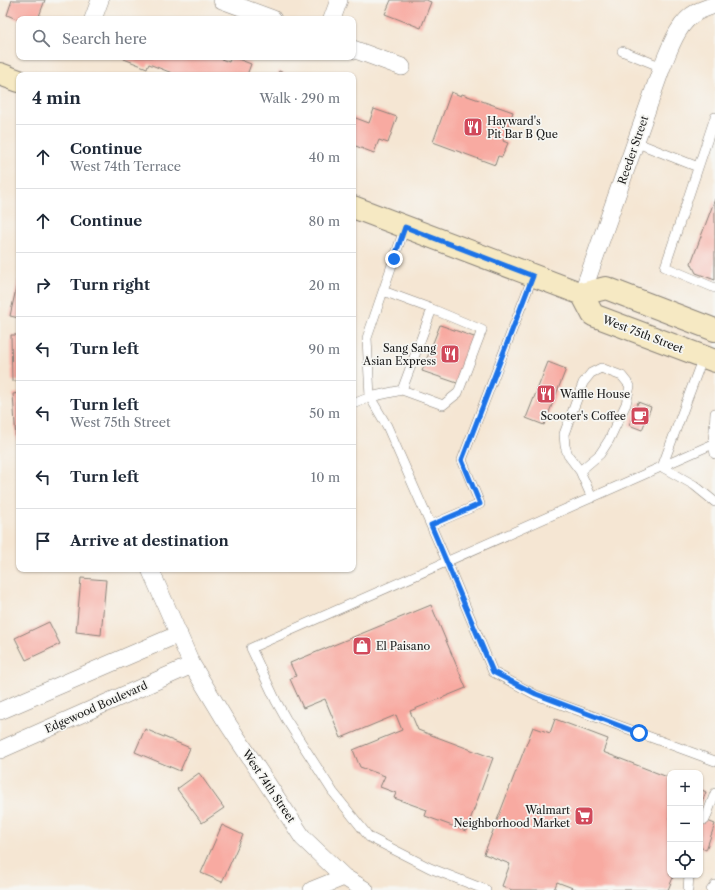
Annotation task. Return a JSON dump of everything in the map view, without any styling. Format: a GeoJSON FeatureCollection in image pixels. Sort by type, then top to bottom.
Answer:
{"type":"FeatureCollection","features":[{"type":"Feature","properties":{"kind":"main road"},"geometry":{"type":"LineString","coordinates":[[0,74],[16,80]]}},
{"type":"Feature","properties":{"kind":"main road"},"geometry":{"type":"LineString","coordinates":[[356,208],[582,294],[606,288],[715,330]]}},
{"type":"Feature","properties":{"kind":"main road","name":"West 75th Street"},"geometry":{"type":"LineString","coordinates":[[582,294],[593,315],[709,359]]}},
{"type":"Feature","properties":{"kind":"street"},"geometry":{"type":"LineString","coordinates":[[94,16],[100,0]]}},
{"type":"Feature","properties":{"kind":"street"},"geometry":{"type":"LineString","coordinates":[[222,0],[265,16]]}},
{"type":"Feature","properties":{"kind":"street"},"geometry":{"type":"LineString","coordinates":[[333,16],[339,0]]}},
{"type":"Feature","properties":{"kind":"street","name":"Reeder Street"},"geometry":{"type":"LineString","coordinates":[[582,294],[635,142],[672,42],[683,24],[696,13],[715,5]]}},
{"type":"Feature","properties":{"kind":"street"},"geometry":{"type":"LineString","coordinates":[[356,50],[402,67]]}},
{"type":"Feature","properties":{"kind":"street","name":"West 74th Street"},"geometry":{"type":"LineString","coordinates":[[151,572],[192,665],[224,718],[303,838],[344,877],[365,890]]}},
{"type":"Feature","properties":{"kind":"street"},"geometry":{"type":"LineString","coordinates":[[0,711],[179,634]]}},
{"type":"Feature","properties":{"kind":"street","name":"Edgewood Boulevard"},"geometry":{"type":"LineString","coordinates":[[0,750],[192,665]]}},
{"type":"Feature","properties":{"kind":"street"},"geometry":{"type":"LineString","coordinates":[[312,890],[344,877]]}},
{"type":"Feature","properties":{"kind":"lane"},"geometry":{"type":"LineString","coordinates":[[622,51],[662,67]]}},
{"type":"Feature","properties":{"kind":"lane"},"geometry":{"type":"LineString","coordinates":[[715,117],[664,267],[715,288]]}},
{"type":"Feature","properties":{"kind":"lane"},"geometry":{"type":"LineString","coordinates":[[635,142],[698,167]]}},
{"type":"Feature","properties":{"kind":"lane"},"geometry":{"type":"LineString","coordinates":[[405,227],[366,338],[370,397],[387,426],[447,562],[493,672],[536,694],[715,761]]}},
{"type":"Feature","properties":{"kind":"lane"},"geometry":{"type":"LineString","coordinates":[[431,525],[480,504],[462,460],[533,276]]}},
{"type":"Feature","properties":{"kind":"lane"},"geometry":{"type":"LineString","coordinates":[[356,403],[370,397],[402,390],[443,405],[458,393],[482,330],[432,309],[383,291]]}},
{"type":"Feature","properties":{"kind":"lane"},"geometry":{"type":"LineString","coordinates":[[402,390],[432,309]]}},
{"type":"Feature","properties":{"kind":"lane"},"geometry":{"type":"LineString","coordinates":[[662,467],[709,359]]}},
{"type":"Feature","properties":{"kind":"lane"},"geometry":{"type":"LineString","coordinates":[[580,471],[600,454],[609,440],[626,404],[630,386],[622,376],[601,368],[591,374],[583,383],[564,434],[565,446],[568,455],[580,471],[592,498]]}},
{"type":"Feature","properties":{"kind":"lane"},"geometry":{"type":"LineString","coordinates":[[715,413],[713,444],[715,454]]}},
{"type":"Feature","properties":{"kind":"lane"},"geometry":{"type":"LineString","coordinates":[[486,890],[430,868],[370,837],[333,792],[279,707],[251,648],[713,444]]}},
{"type":"Feature","properties":{"kind":"lane"},"geometry":{"type":"LineString","coordinates":[[662,467],[694,485],[715,502]]}},
{"type":"Feature","properties":{"kind":"lane"},"geometry":{"type":"LineString","coordinates":[[705,820],[715,793]]}},
{"type":"Feature","properties":{"kind":"lane"},"geometry":{"type":"LineString","coordinates":[[688,890],[689,878]]}},
{"type":"Feature","properties":{"kind":"lane"},"geometry":{"type":"LineString","coordinates":[[711,890],[715,885]]}},
{"type":"Feature","properties":{"kind":"building"},"geometry":{"type":"Polygon","coordinates":[[[12,0],[45,0],[39,16],[16,16],[16,19],[7,15],[12,0]]]}},
{"type":"Feature","properties":{"kind":"building"},"geometry":{"type":"Polygon","coordinates":[[[391,0],[426,0],[431,2],[421,28],[385,14],[391,0]]]}},
{"type":"Feature","properties":{"kind":"building"},"geometry":{"type":"Polygon","coordinates":[[[127,60],[224,60],[229,62],[230,60],[241,60],[251,64],[248,72],[169,72],[149,64],[147,68],[127,60]]]}},
{"type":"Feature","properties":{"kind":"building","name":"Hayward's Pit Bar B Que"},"geometry":{"type":"Polygon","coordinates":[[[451,92],[461,96],[462,94],[513,112],[503,141],[508,143],[502,157],[498,156],[495,165],[433,142],[451,92]]]}},
{"type":"Feature","properties":{"kind":"building"},"geometry":{"type":"Polygon","coordinates":[[[374,109],[397,117],[388,143],[379,140],[374,153],[356,146],[356,118],[369,123],[374,109]]]}},
{"type":"Feature","properties":{"kind":"building"},"geometry":{"type":"Polygon","coordinates":[[[715,199],[715,280],[696,273],[691,263],[715,199]]]}},
{"type":"Feature","properties":{"kind":"building"},"geometry":{"type":"Polygon","coordinates":[[[16,289],[16,317],[10,316],[16,289]]]}},
{"type":"Feature","properties":{"kind":"building","name":"Sang Sang Asian Express"},"geometry":{"type":"Polygon","coordinates":[[[440,325],[477,338],[460,384],[422,371],[440,325]]]}},
{"type":"Feature","properties":{"kind":"building"},"geometry":{"type":"Polygon","coordinates":[[[11,335],[16,335],[16,381],[12,381],[11,335]]]}},
{"type":"Feature","properties":{"kind":"building","name":"Waffle House"},"geometry":{"type":"Polygon","coordinates":[[[548,362],[566,369],[544,425],[526,418],[548,362]]]}},
{"type":"Feature","properties":{"kind":"building"},"geometry":{"type":"Polygon","coordinates":[[[13,394],[16,394],[16,440],[13,394]]]}},
{"type":"Feature","properties":{"kind":"building","name":"Scooter's Coffee"},"geometry":{"type":"Polygon","coordinates":[[[638,402],[651,407],[642,430],[629,425],[638,402]]]}},
{"type":"Feature","properties":{"kind":"building"},"geometry":{"type":"Polygon","coordinates":[[[81,578],[106,580],[101,635],[76,632],[81,578]]]}},
{"type":"Feature","properties":{"kind":"building"},"geometry":{"type":"Polygon","coordinates":[[[431,605],[466,688],[410,711],[418,730],[493,758],[466,831],[425,816],[427,810],[394,798],[396,793],[380,787],[385,776],[360,767],[353,750],[402,730],[396,715],[341,738],[325,699],[303,708],[290,679],[296,676],[290,663],[431,605]]]}},
{"type":"Feature","properties":{"kind":"building"},"geometry":{"type":"Polygon","coordinates":[[[49,622],[60,644],[26,660],[15,638],[49,622]]]}},
{"type":"Feature","properties":{"kind":"building","name":"Walmart Neighborhood Market"},"geometry":{"type":"Polygon","coordinates":[[[555,719],[608,739],[603,752],[667,777],[667,878],[673,878],[668,890],[578,890],[557,882],[554,890],[512,890],[502,886],[510,864],[484,854],[533,727],[550,733],[555,719]]]}},
{"type":"Feature","properties":{"kind":"building"},"geometry":{"type":"Polygon","coordinates":[[[145,729],[190,748],[180,771],[135,752],[145,729]]]}},
{"type":"Feature","properties":{"kind":"building"},"geometry":{"type":"Polygon","coordinates":[[[199,773],[224,808],[202,823],[177,789],[199,773]]]}},
{"type":"Feature","properties":{"kind":"building"},"geometry":{"type":"Polygon","coordinates":[[[703,790],[706,792],[703,800],[703,790]]]}},
{"type":"Feature","properties":{"kind":"building"},"geometry":{"type":"Polygon","coordinates":[[[703,819],[715,824],[706,850],[703,848],[703,819]]]}},
{"type":"Feature","properties":{"kind":"building"},"geometry":{"type":"Polygon","coordinates":[[[222,825],[243,835],[222,882],[201,873],[222,825]]]}},
{"type":"Feature","properties":{"kind":"place","name":"Hayward's Pit Bar B Que"},"geometry":{"type":"Point","coordinates":[473,127]}},
{"type":"Feature","properties":{"kind":"place","name":"Sang Sang Asian Express"},"geometry":{"type":"Point","coordinates":[450,354]}},
{"type":"Feature","properties":{"kind":"place","name":"Waffle House"},"geometry":{"type":"Point","coordinates":[546,394]}},
{"type":"Feature","properties":{"kind":"place","name":"Scooter's Coffee"},"geometry":{"type":"Point","coordinates":[640,416]}},
{"type":"Feature","properties":{"kind":"place","name":"El Paisano"},"geometry":{"type":"Point","coordinates":[362,646]}},
{"type":"Feature","properties":{"kind":"place","name":"Walmart Neighborhood Market"},"geometry":{"type":"Point","coordinates":[584,816]}},
{"type":"Feature","properties":{"kind":"route"},"geometry":{"type":"LineString","coordinates":[[394,259],[405,227],[533,276],[462,460],[480,504],[431,525],[493,672],[536,694],[639,733]]}}]}
